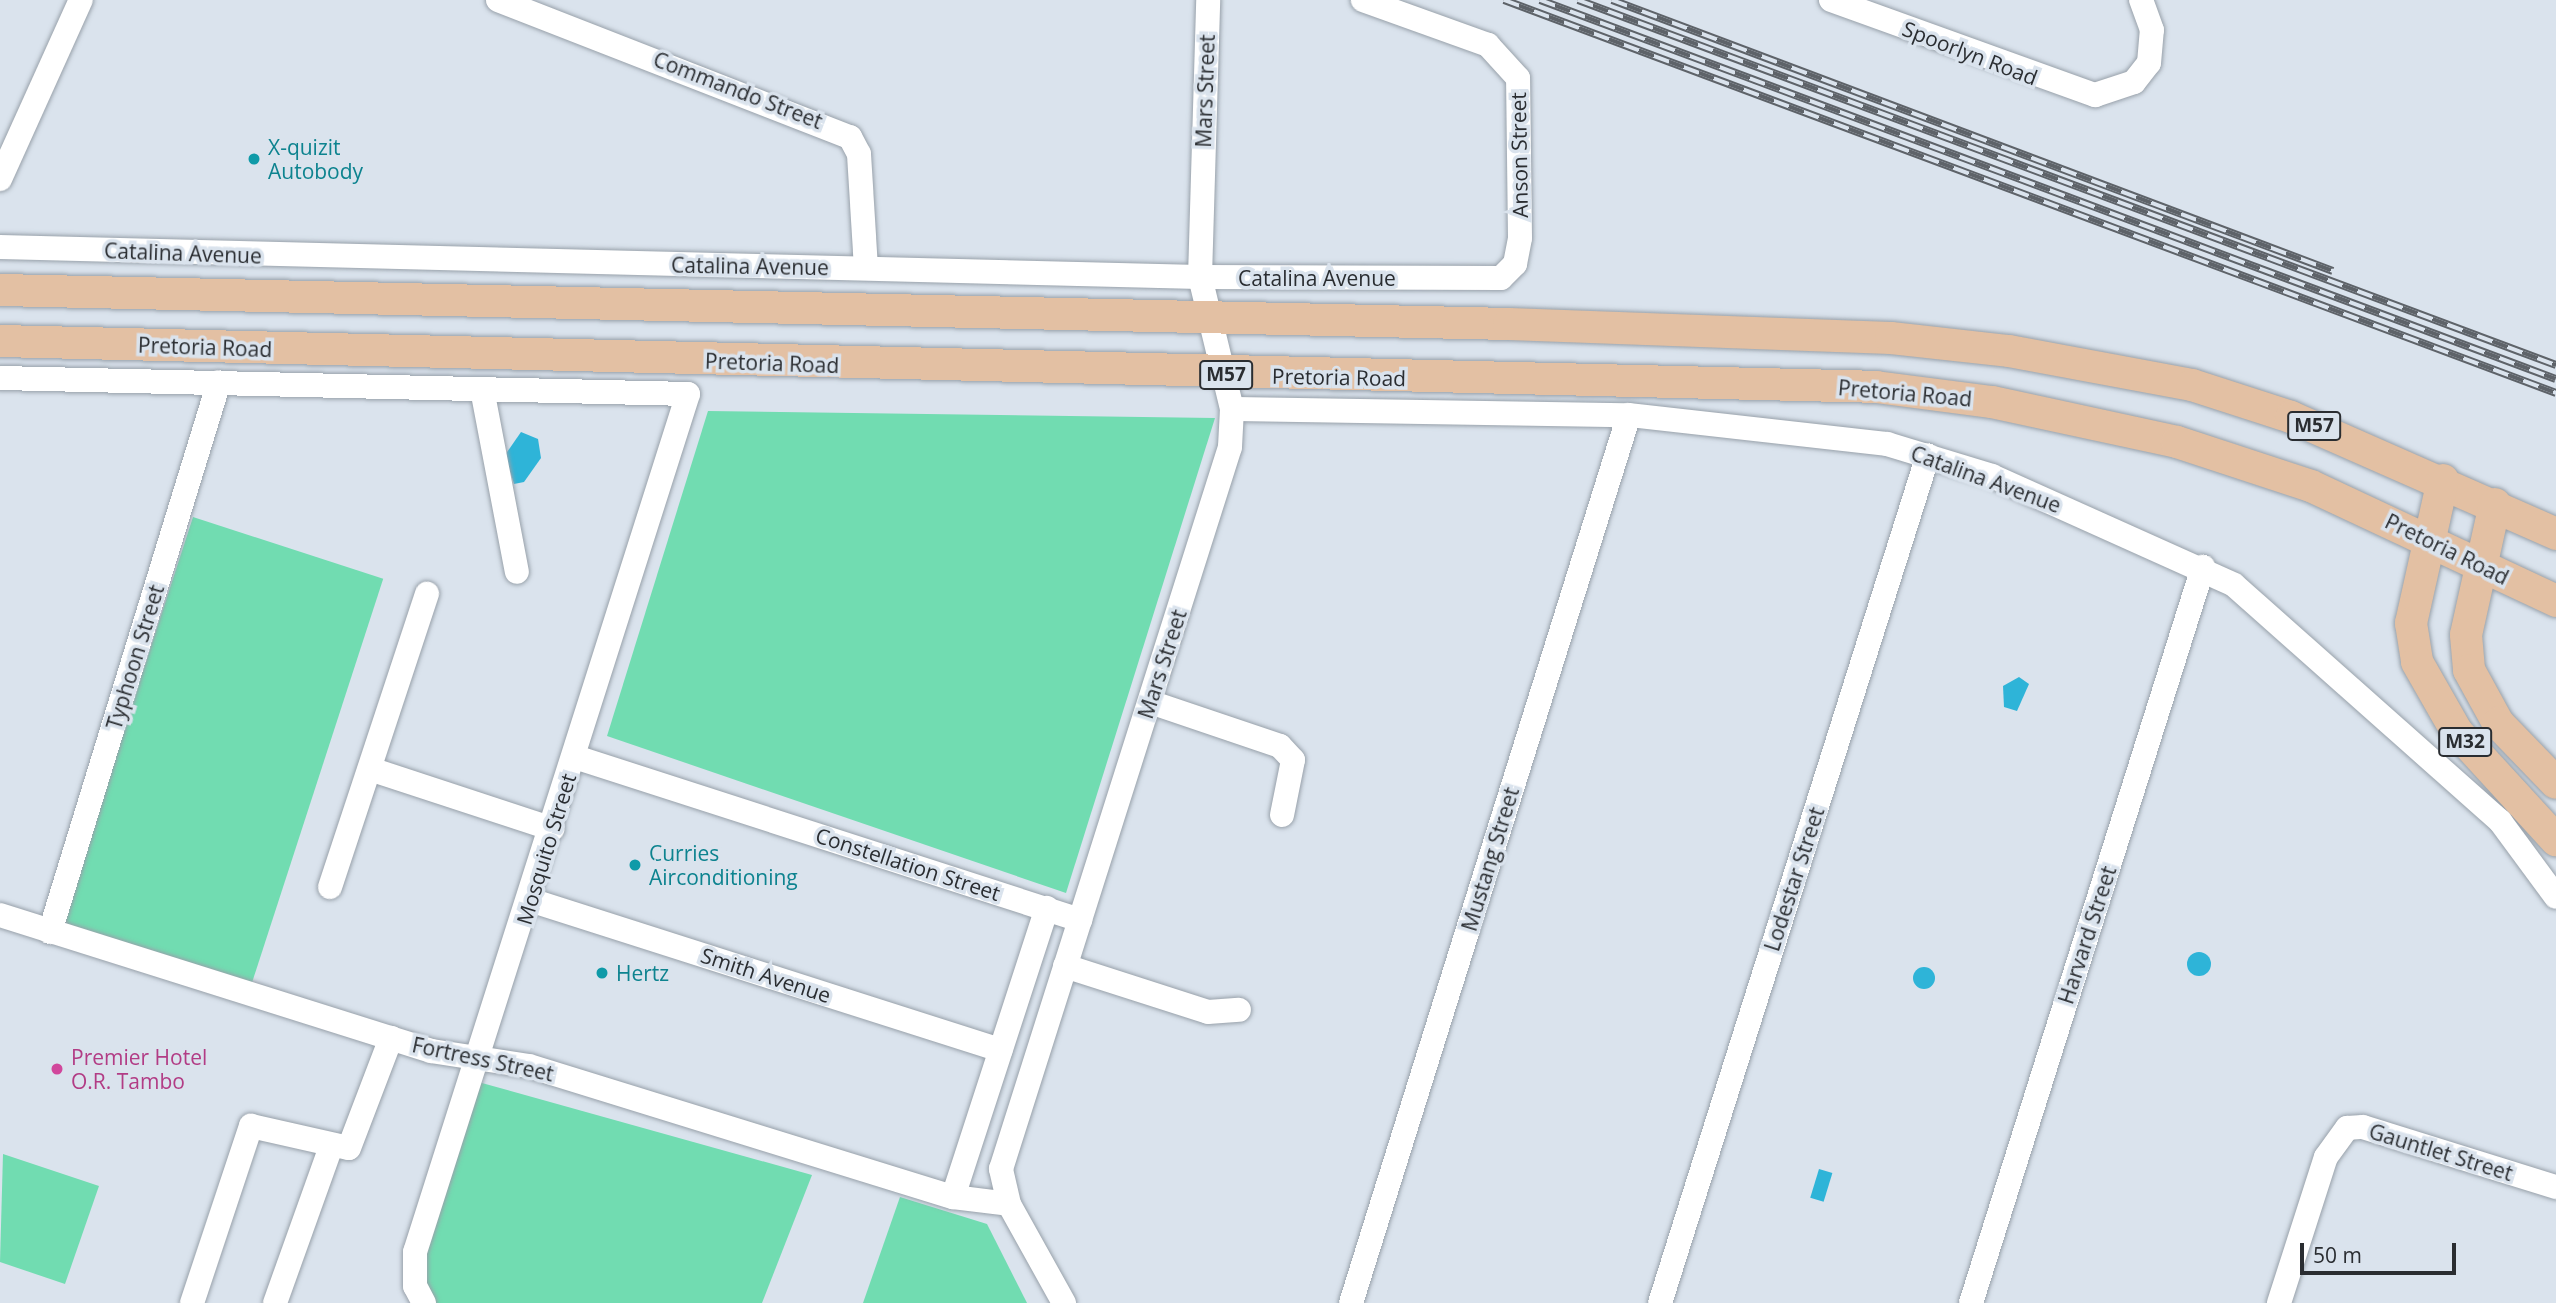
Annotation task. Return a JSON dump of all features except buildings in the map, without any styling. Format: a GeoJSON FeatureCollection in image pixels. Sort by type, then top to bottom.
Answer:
{"type":"FeatureCollection","features":[{"type":"Feature","properties":{"kind":"main road","name":"M57"},"geometry":{"type":"LineString","coordinates":[[0,290],[1735,330],[2009,351],[2192,385],[2291,417],[2443,480],[2556,534]]}},
{"type":"Feature","properties":{"kind":"main road","name":"Pretoria Road"},"geometry":{"type":"LineString","coordinates":[[0,341],[1226,375],[1876,387],[1992,402],[2177,442],[2311,486],[2428,538],[2479,567],[2543,594]]}},
{"type":"Feature","properties":{"kind":"main road","name":"M32"},"geometry":{"type":"LineString","coordinates":[[2443,480],[2411,623],[2425,683],[2457,732],[2556,840]]}},
{"type":"Feature","properties":{"kind":"main road","name":"M32"},"geometry":{"type":"LineString","coordinates":[[2495,504],[2466,635],[2480,696],[2556,783]]}},
{"type":"Feature","properties":{"kind":"main road"},"geometry":{"type":"LineString","coordinates":[[2466,635],[2488,606],[2543,594]]}},
{"type":"Feature","properties":{"kind":"street"},"geometry":{"type":"LineString","coordinates":[[0,179],[81,0]]}},
{"type":"Feature","properties":{"kind":"street","name":"Commando Street"},"geometry":{"type":"LineString","coordinates":[[498,0],[838,129],[859,154],[866,268]]}},
{"type":"Feature","properties":{"kind":"street","name":"Anson Street"},"geometry":{"type":"LineString","coordinates":[[1363,0],[1488,45],[1518,78],[1520,238],[1515,264],[1501,278]]}},
{"type":"Feature","properties":{"kind":"street","name":"Spoorlyn Road"},"geometry":{"type":"LineString","coordinates":[[1831,0],[2056,87],[2110,94],[2134,82],[2149,63],[2152,30],[2141,0]]}},
{"type":"Feature","properties":{"kind":"street","name":"Mars Street"},"geometry":{"type":"LineString","coordinates":[[1064,1303],[1009,1204],[1003,1156],[1223,475],[1232,409],[1226,375],[1200,277],[1210,7]]}},
{"type":"Feature","properties":{"kind":"street","name":"Catalina Avenue"},"geometry":{"type":"LineString","coordinates":[[0,247],[1200,277],[1501,278]]}},
{"type":"Feature","properties":{"kind":"street"},"geometry":{"type":"LineString","coordinates":[[0,378],[482,389],[517,572]]}},
{"type":"Feature","properties":{"kind":"street","name":"Typhoon Street"},"geometry":{"type":"LineString","coordinates":[[50,932],[219,382]]}},
{"type":"Feature","properties":{"kind":"street","name":"Mosquito Street"},"geometry":{"type":"LineString","coordinates":[[424,1303],[415,1286],[415,1252],[479,1061],[688,394],[482,389]]}},
{"type":"Feature","properties":{"kind":"street","name":"Catalina Avenue"},"geometry":{"type":"LineString","coordinates":[[1232,409],[1629,415],[1851,439],[1928,455],[2203,567],[2258,603],[2428,751],[2527,851],[2556,897]]}},
{"type":"Feature","properties":{"kind":"street","name":"Mustang Street"},"geometry":{"type":"LineString","coordinates":[[1351,1303],[1629,415]]}},
{"type":"Feature","properties":{"kind":"street","name":"Lodestar Street"},"geometry":{"type":"LineString","coordinates":[[1660,1303],[1928,455]]}},
{"type":"Feature","properties":{"kind":"street","name":"Harvard Street"},"geometry":{"type":"LineString","coordinates":[[1971,1303],[2203,567]]}},
{"type":"Feature","properties":{"kind":"street"},"geometry":{"type":"LineString","coordinates":[[330,887],[427,594]]}},
{"type":"Feature","properties":{"kind":"street"},"geometry":{"type":"LineString","coordinates":[[1150,702],[1280,746],[1293,760],[1282,815]]}},
{"type":"Feature","properties":{"kind":"street","name":"Constellation Street"},"geometry":{"type":"LineString","coordinates":[[575,757],[1080,920]]}},
{"type":"Feature","properties":{"kind":"street"},"geometry":{"type":"LineString","coordinates":[[370,769],[552,829]]}},
{"type":"Feature","properties":{"kind":"street","name":"Smith Avenue"},"geometry":{"type":"LineString","coordinates":[[530,900],[1001,1050]]}},
{"type":"Feature","properties":{"kind":"street"},"geometry":{"type":"LineString","coordinates":[[953,1197],[1047,908]]}},
{"type":"Feature","properties":{"kind":"street","name":"Fortress Street"},"geometry":{"type":"LineString","coordinates":[[0,915],[391,1038],[479,1061],[529,1066],[953,1197],[1009,1204]]}},
{"type":"Feature","properties":{"kind":"street"},"geometry":{"type":"LineString","coordinates":[[1065,966],[1208,1012],[1239,1010]]}},
{"type":"Feature","properties":{"kind":"street"},"geometry":{"type":"LineString","coordinates":[[192,1303],[251,1126],[331,1147],[349,1149],[391,1038]]}},
{"type":"Feature","properties":{"kind":"street","name":"Gauntlet Street"},"geometry":{"type":"LineString","coordinates":[[2279,1303],[2326,1157],[2347,1128],[2363,1127],[2556,1187]]}},
{"type":"Feature","properties":{"kind":"street"},"geometry":{"type":"LineString","coordinates":[[275,1303],[331,1147]]}},
{"type":"Feature","properties":{"kind":"green space"},"geometry":{"type":"Polygon","coordinates":[[[708,411],[1215,418],[1066,893],[607,736],[708,411]]]}},
{"type":"Feature","properties":{"kind":"green space"},"geometry":{"type":"Polygon","coordinates":[[[193,517],[383,579],[251,987],[60,925],[193,517]]]}},
{"type":"Feature","properties":{"kind":"green space"},"geometry":{"type":"Polygon","coordinates":[[[471,1080],[812,1175],[762,1303],[429,1303],[413,1259],[471,1080]]]}},
{"type":"Feature","properties":{"kind":"green space"},"geometry":{"type":"Polygon","coordinates":[[[3,1154],[99,1186],[65,1284],[0,1262],[3,1154]]]}},
{"type":"Feature","properties":{"kind":"green space"},"geometry":{"type":"Polygon","coordinates":[[[900,1197],[987,1224],[1027,1303],[863,1303],[900,1197]]]}},
{"type":"Feature","properties":{"kind":"water"},"geometry":{"type":"Polygon","coordinates":[[[521,432],[538,439],[541,458],[524,482],[514,484],[505,455],[521,432]]]}},
{"type":"Feature","properties":{"kind":"water"},"geometry":{"type":"Polygon","coordinates":[[[2019,677],[2029,684],[2017,711],[2004,707],[2003,686],[2019,677]]]}},
{"type":"Feature","properties":{"kind":"water"},"geometry":{"type":"Polygon","coordinates":[[[2199,952],[2207,956],[2211,964],[2207,972],[2199,976],[2191,972],[2187,964],[2191,956],[2199,952]]]}},
{"type":"Feature","properties":{"kind":"water"},"geometry":{"type":"Polygon","coordinates":[[[1924,967],[1932,970],[1935,978],[1932,986],[1924,989],[1916,986],[1913,978],[1916,970],[1924,967]]]}},
{"type":"Feature","properties":{"kind":"water"},"geometry":{"type":"Polygon","coordinates":[[[1819,1169],[1832,1173],[1824,1202],[1810,1198],[1819,1169]]]}},
{"type":"Feature","properties":{"kind":"railway"},"geometry":{"type":"LineString","coordinates":[[1504,0],[2556,393]]}},
{"type":"Feature","properties":{"kind":"railway"},"geometry":{"type":"LineString","coordinates":[[1540,0],[2556,379]]}},
{"type":"Feature","properties":{"kind":"railway"},"geometry":{"type":"LineString","coordinates":[[1578,0],[2556,365]]}},
{"type":"Feature","properties":{"kind":"railway"},"geometry":{"type":"LineString","coordinates":[[1612,0],[2333,271]]}},
{"type":"Feature","properties":{"kind":"place","name":"X-quizit Autobody"},"geometry":{"type":"Point","coordinates":[254,159]}},
{"type":"Feature","properties":{"kind":"place","name":"Curries Airconditioning"},"geometry":{"type":"Point","coordinates":[635,865]}},
{"type":"Feature","properties":{"kind":"place","name":"Hertz"},"geometry":{"type":"Point","coordinates":[602,973]}},
{"type":"Feature","properties":{"kind":"place","name":"Premier Hotel O.R. Tambo"},"geometry":{"type":"Point","coordinates":[57,1069]}}]}
